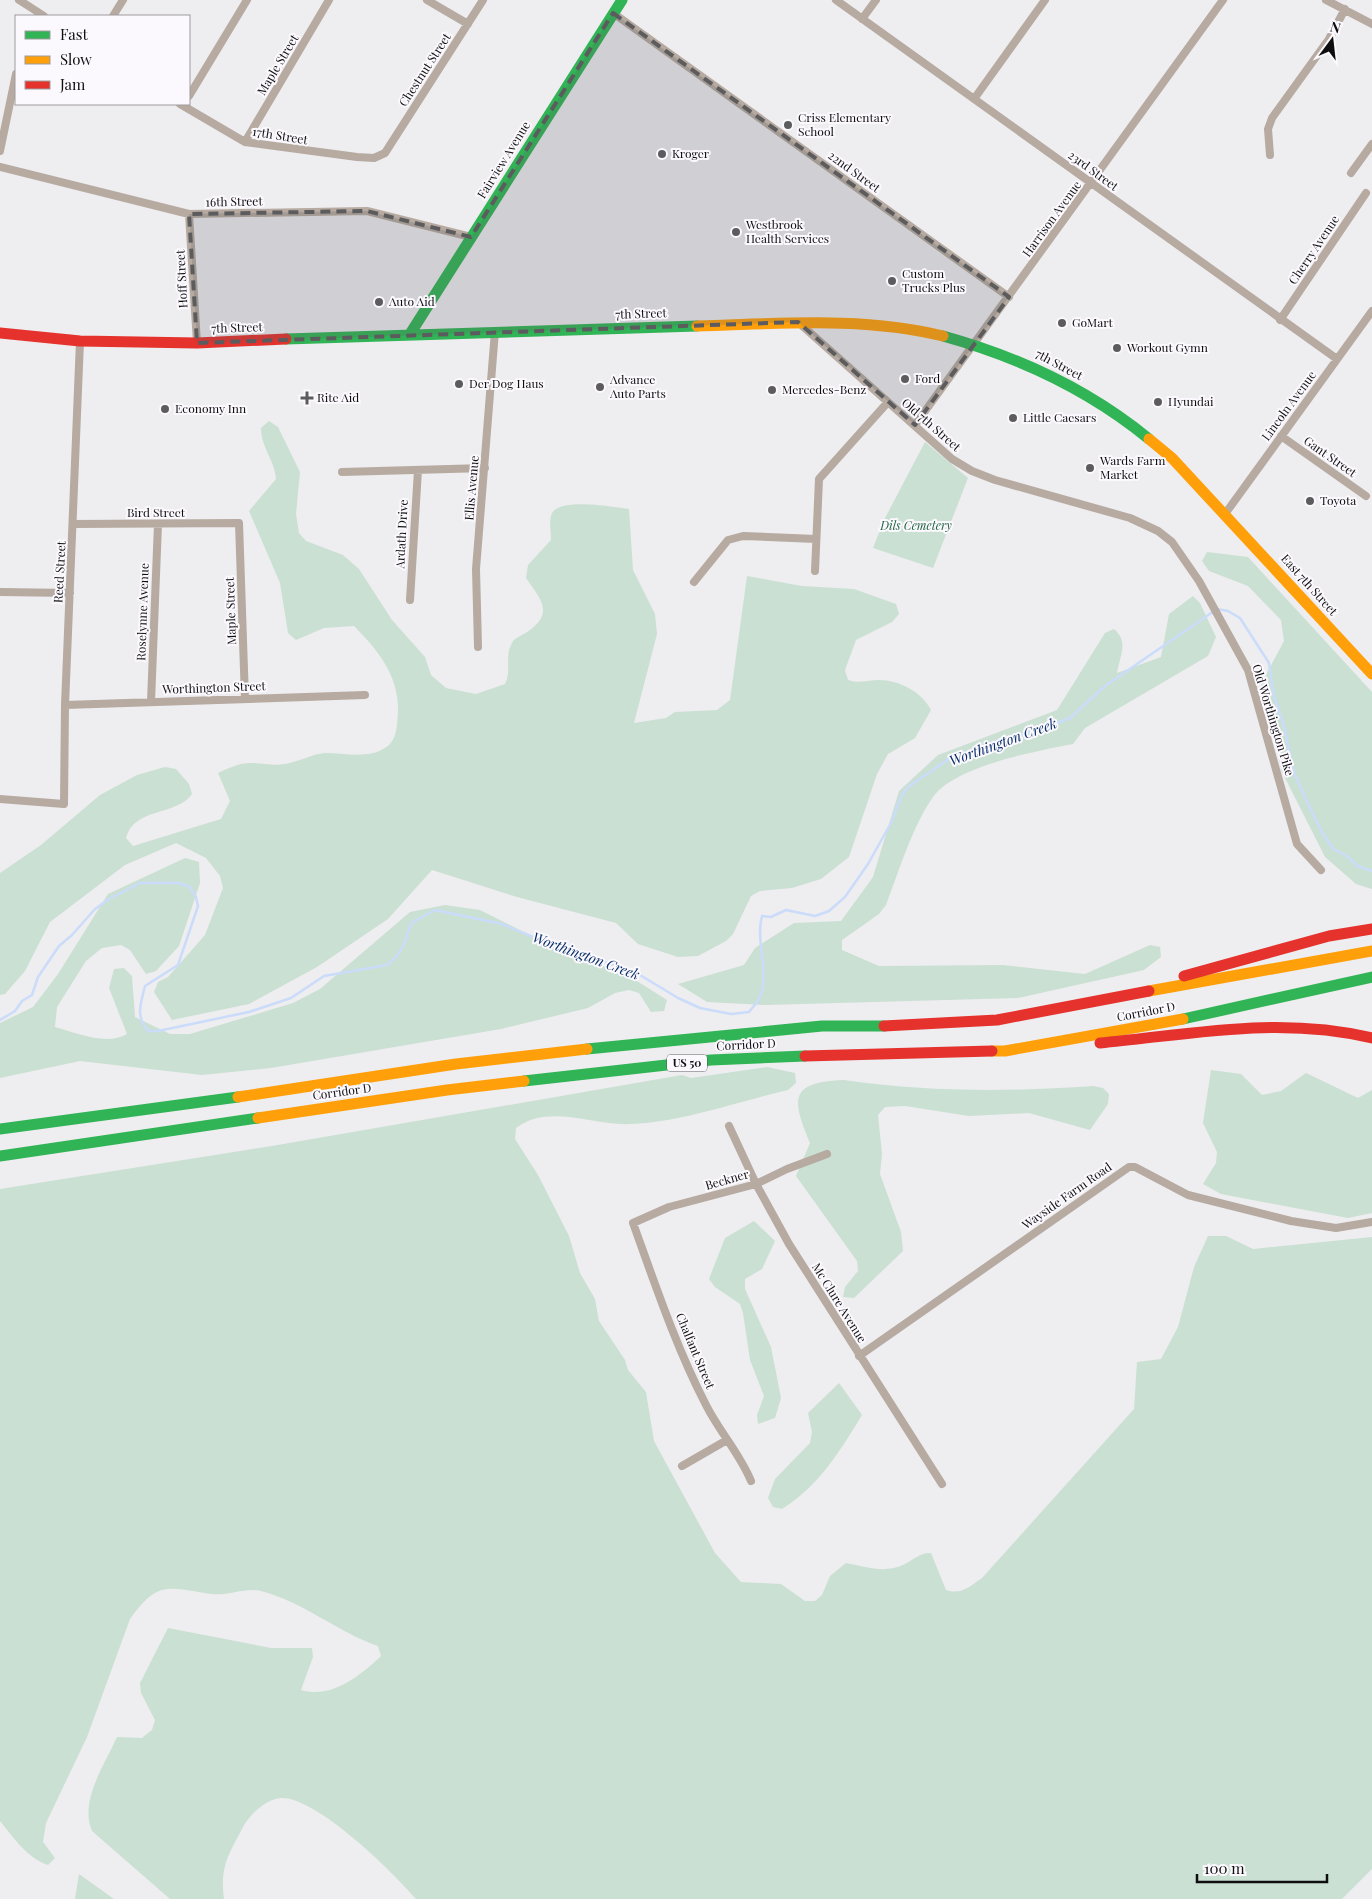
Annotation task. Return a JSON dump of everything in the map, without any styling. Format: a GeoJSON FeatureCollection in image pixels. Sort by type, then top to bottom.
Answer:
{"type":"FeatureCollection","features":[{"type":"Feature","properties":{"kind":"main road","name":"Fairview Avenue"},"geometry":{"type":"LineString","coordinates":[[410,334],[622,0]]}},
{"type":"Feature","properties":{"kind":"main road","name":"7th Street"},"geometry":{"type":"LineString","coordinates":[[0,333],[80,341],[197,343],[495,331],[798,322],[875,324],[929,332],[976,343],[1047,373],[1094,399],[1142,431],[1172,458],[1225,514]]}},
{"type":"Feature","properties":{"kind":"main road","name":"East 7th Street"},"geometry":{"type":"LineString","coordinates":[[1225,514],[1372,674]]}},
{"type":"Feature","properties":{"kind":"main road"},"geometry":{"type":"LineString","coordinates":[[1115,997],[1220,965],[1329,936],[1372,929]]}},
{"type":"Feature","properties":{"kind":"main road","name":"Corridor D"},"geometry":{"type":"LineString","coordinates":[[0,1129],[156,1110],[456,1064],[822,1026],[914,1026],[997,1020],[1372,951]]}},
{"type":"Feature","properties":{"kind":"main road","name":"Corridor D"},"geometry":{"type":"LineString","coordinates":[[0,1156],[447,1090],[701,1062],[860,1054],[1005,1052],[1160,1024],[1372,977]]}},
{"type":"Feature","properties":{"kind":"main road"},"geometry":{"type":"LineString","coordinates":[[1005,1052],[1191,1034],[1247,1026],[1329,1028],[1372,1038]]}},
{"type":"Feature","properties":{"kind":"street"},"geometry":{"type":"LineString","coordinates":[[19,0],[42,15]]}},
{"type":"Feature","properties":{"kind":"street"},"geometry":{"type":"LineString","coordinates":[[114,15],[123,0]]}},
{"type":"Feature","properties":{"kind":"street"},"geometry":{"type":"LineString","coordinates":[[190,94],[247,0]]}},
{"type":"Feature","properties":{"kind":"street","name":"Maple Street"},"geometry":{"type":"LineString","coordinates":[[245,142],[329,0]]}},
{"type":"Feature","properties":{"kind":"street"},"geometry":{"type":"LineString","coordinates":[[427,0],[468,24]]}},
{"type":"Feature","properties":{"kind":"street","name":"Chestnut Street"},"geometry":{"type":"LineString","coordinates":[[385,153],[484,0]]}},
{"type":"Feature","properties":{"kind":"street","name":"23rd Street"},"geometry":{"type":"LineString","coordinates":[[836,0],[1337,359]]}},
{"type":"Feature","properties":{"kind":"street"},"geometry":{"type":"LineString","coordinates":[[862,18],[876,0]]}},
{"type":"Feature","properties":{"kind":"street"},"geometry":{"type":"LineString","coordinates":[[974,99],[1045,0]]}},
{"type":"Feature","properties":{"kind":"street","name":"Harrison Avenue"},"geometry":{"type":"LineString","coordinates":[[915,426],[1223,0]]}},
{"type":"Feature","properties":{"kind":"street"},"geometry":{"type":"LineString","coordinates":[[1326,0],[1372,24]]}},
{"type":"Feature","properties":{"kind":"street"},"geometry":{"type":"LineString","coordinates":[[28,15],[31,8]]}},
{"type":"Feature","properties":{"kind":"street"},"geometry":{"type":"LineString","coordinates":[[1270,155],[1268,129],[1272,118],[1329,39],[1345,9]]}},
{"type":"Feature","properties":{"kind":"street","name":"22nd Street"},"geometry":{"type":"LineString","coordinates":[[613,14],[1009,297]]}},
{"type":"Feature","properties":{"kind":"street"},"geometry":{"type":"LineString","coordinates":[[0,150],[15,79]]}},
{"type":"Feature","properties":{"kind":"street","name":"17th Street"},"geometry":{"type":"LineString","coordinates":[[184,105],[245,142],[319,153],[374,158],[385,153]]}},
{"type":"Feature","properties":{"kind":"street"},"geometry":{"type":"LineString","coordinates":[[1351,174],[1372,144]]}},
{"type":"Feature","properties":{"kind":"street","name":"16th Street"},"geometry":{"type":"LineString","coordinates":[[0,167],[189,214],[367,211],[471,237]]}},
{"type":"Feature","properties":{"kind":"street","name":"Cherry Avenue"},"geometry":{"type":"LineString","coordinates":[[1280,320],[1366,193]]}},
{"type":"Feature","properties":{"kind":"street","name":"Hoff Street"},"geometry":{"type":"LineString","coordinates":[[189,214],[197,343]]}},
{"type":"Feature","properties":{"kind":"street","name":"Lincoln Avenue"},"geometry":{"type":"LineString","coordinates":[[1225,514],[1372,311]]}},
{"type":"Feature","properties":{"kind":"street","name":"Old 7th Street"},"geometry":{"type":"LineString","coordinates":[[798,322],[952,459],[972,471],[1005,483],[1130,518],[1158,530]]}},
{"type":"Feature","properties":{"kind":"street","name":"Ellis Avenue"},"geometry":{"type":"LineString","coordinates":[[478,647],[476,569],[495,331]]}},
{"type":"Feature","properties":{"kind":"street","name":"Reed Street"},"geometry":{"type":"LineString","coordinates":[[0,800],[64,804],[65,704],[74,524],[80,341]]}},
{"type":"Feature","properties":{"kind":"street"},"geometry":{"type":"LineString","coordinates":[[815,571],[819,479],[888,402]]}},
{"type":"Feature","properties":{"kind":"street","name":"Gant Street"},"geometry":{"type":"LineString","coordinates":[[1281,436],[1366,496]]}},
{"type":"Feature","properties":{"kind":"street"},"geometry":{"type":"LineString","coordinates":[[342,472],[485,468]]}},
{"type":"Feature","properties":{"kind":"street","name":"Ardath Drive"},"geometry":{"type":"LineString","coordinates":[[410,600],[418,470]]}},
{"type":"Feature","properties":{"kind":"street","name":"Maple Street"},"geometry":{"type":"LineString","coordinates":[[239,523],[245,698]]}},
{"type":"Feature","properties":{"kind":"street","name":"Bird Street"},"geometry":{"type":"LineString","coordinates":[[74,524],[239,523]]}},
{"type":"Feature","properties":{"kind":"street","name":"Roselynne Avenue"},"geometry":{"type":"LineString","coordinates":[[151,702],[158,524]]}},
{"type":"Feature","properties":{"kind":"street","name":"Old Worthington Pike"},"geometry":{"type":"LineString","coordinates":[[1158,530],[1183,555],[1225,626],[1248,670],[1297,844],[1320,870]]}},
{"type":"Feature","properties":{"kind":"street"},"geometry":{"type":"LineString","coordinates":[[694,582],[728,540],[743,536],[816,538]]}},
{"type":"Feature","properties":{"kind":"street"},"geometry":{"type":"LineString","coordinates":[[0,592],[70,593]]}},
{"type":"Feature","properties":{"kind":"street","name":"Worthington Street"},"geometry":{"type":"LineString","coordinates":[[65,704],[365,694]]}},
{"type":"Feature","properties":{"kind":"street","name":"Mc Clure Avenue"},"geometry":{"type":"LineString","coordinates":[[729,1126],[756,1184],[789,1244],[942,1484]]}},
{"type":"Feature","properties":{"kind":"street","name":"Beckner"},"geometry":{"type":"LineString","coordinates":[[633,1223],[669,1207],[756,1184],[787,1169],[826,1154]]}},
{"type":"Feature","properties":{"kind":"street","name":"Wayside Farm Road"},"geometry":{"type":"LineString","coordinates":[[859,1356],[1129,1167],[1135,1167],[1188,1195],[1314,1226],[1336,1228],[1372,1222]]}},
{"type":"Feature","properties":{"kind":"street","name":"Chalfant Street"},"geometry":{"type":"LineString","coordinates":[[633,1223],[670,1326],[706,1405],[745,1466],[751,1481]]}},
{"type":"Feature","properties":{"kind":"street"},"geometry":{"type":"LineString","coordinates":[[682,1466],[727,1440]]}},
{"type":"Feature","properties":{"kind":"highlighted area"},"geometry":{"type":"Polygon","coordinates":[[[613,13],[1009,297],[915,425],[798,322],[197,343],[189,214],[367,211],[471,237],[613,13]]]}},
{"type":"Feature","properties":{"kind":"green space"},"geometry":{"type":"Polygon","coordinates":[[[269,421],[278,427],[300,472],[296,514],[299,533],[306,541],[343,555],[359,569],[392,620],[425,657],[431,675],[446,688],[476,694],[505,684],[508,674],[509,653],[513,641],[536,625],[541,619],[543,612],[540,600],[526,578],[528,565],[551,540],[551,516],[555,510],[573,504],[629,509],[633,570],[655,614],[657,634],[634,723],[666,718],[675,712],[717,710],[730,700],[747,576],[802,586],[854,589],[896,604],[899,614],[892,622],[856,640],[845,670],[848,680],[894,682],[916,693],[931,710],[915,738],[888,754],[877,774],[849,857],[821,879],[792,888],[760,891],[751,896],[733,934],[726,941],[698,956],[678,957],[638,944],[616,923],[517,897],[432,870],[388,919],[317,967],[249,1004],[172,1020],[154,992],[158,982],[168,977],[205,935],[223,888],[220,876],[206,858],[176,843],[125,865],[50,922],[25,971],[5,994],[0,995],[0,873],[41,845],[100,795],[137,775],[165,767],[176,769],[189,784],[192,794],[185,801],[146,816],[131,828],[126,838],[133,846],[221,819],[230,801],[218,773],[226,769],[247,763],[285,764],[325,753],[356,755],[371,753],[385,748],[395,736],[398,711],[395,686],[391,675],[379,654],[354,626],[324,628],[296,640],[288,633],[280,583],[249,511],[276,479],[273,466],[265,448],[261,428],[269,421]]]}},
{"type":"Feature","properties":{"kind":"green space","name":"Dils Cemetery"},"geometry":{"type":"Polygon","coordinates":[[[925,442],[968,478],[933,568],[873,548],[884,520],[925,442]]]}},
{"type":"Feature","properties":{"kind":"green space"},"geometry":{"type":"Polygon","coordinates":[[[1207,552],[1248,557],[1372,692],[1372,889],[1356,884],[1325,857],[1282,772],[1261,684],[1284,641],[1281,620],[1248,586],[1209,571],[1202,561],[1207,552]]]}},
{"type":"Feature","properties":{"kind":"green space"},"geometry":{"type":"Polygon","coordinates":[[[1193,596],[1200,603],[1216,637],[1208,656],[1085,728],[1073,744],[977,768],[944,786],[925,809],[907,849],[886,905],[879,914],[842,940],[842,950],[879,966],[1003,965],[1085,974],[1150,945],[1160,947],[1161,957],[1144,970],[1018,998],[765,1005],[707,1002],[678,984],[744,965],[755,948],[794,923],[841,921],[873,877],[899,791],[938,755],[1057,710],[1105,633],[1114,629],[1121,639],[1122,649],[1117,673],[1161,657],[1169,614],[1193,596]]]}},
{"type":"Feature","properties":{"kind":"green space"},"geometry":{"type":"Polygon","coordinates":[[[185,858],[199,862],[200,883],[179,946],[156,971],[146,974],[130,950],[121,945],[102,948],[86,961],[57,1007],[55,1027],[101,1039],[110,1039],[127,1034],[109,988],[114,969],[124,968],[132,976],[135,1017],[170,1034],[190,1034],[293,1003],[320,989],[410,912],[445,905],[480,910],[536,938],[632,978],[667,1000],[664,1011],[651,1012],[639,993],[629,990],[615,993],[588,1008],[501,1029],[271,1068],[202,1075],[80,1061],[0,1078],[0,1023],[33,1007],[58,974],[108,894],[185,858]]]}},
{"type":"Feature","properties":{"kind":"green space"},"geometry":{"type":"Polygon","coordinates":[[[767,1067],[795,1073],[796,1083],[788,1090],[689,1116],[649,1123],[617,1124],[572,1117],[543,1117],[529,1121],[516,1128],[515,1139],[538,1175],[569,1236],[580,1273],[595,1299],[599,1321],[625,1360],[628,1370],[646,1392],[654,1441],[715,1553],[741,1582],[781,1584],[805,1601],[815,1601],[822,1595],[830,1576],[846,1563],[876,1569],[890,1569],[905,1564],[920,1555],[931,1553],[946,1590],[961,1591],[982,1578],[1134,1409],[1137,1362],[1161,1359],[1178,1327],[1194,1267],[1208,1236],[1226,1236],[1253,1249],[1372,1237],[1372,1869],[1342,1899],[416,1899],[373,1855],[333,1822],[296,1801],[281,1798],[263,1805],[244,1826],[226,1863],[223,1879],[224,1899],[170,1899],[92,1831],[89,1819],[91,1795],[95,1783],[117,1737],[142,1738],[152,1730],[155,1720],[141,1693],[140,1683],[168,1628],[271,1648],[312,1648],[313,1657],[301,1690],[312,1692],[324,1691],[345,1684],[381,1656],[378,1646],[348,1633],[292,1602],[255,1590],[212,1594],[165,1589],[149,1597],[140,1606],[130,1619],[87,1737],[46,1823],[43,1842],[55,1858],[48,1865],[40,1862],[27,1852],[0,1821],[0,1189],[272,1146],[682,1075],[691,1078],[767,1067]]]}},
{"type":"Feature","properties":{"kind":"green space"},"geometry":{"type":"Polygon","coordinates":[[[1211,1070],[1241,1074],[1262,1095],[1281,1091],[1306,1073],[1358,1098],[1372,1090],[1372,1213],[1348,1218],[1221,1194],[1203,1184],[1216,1163],[1217,1152],[1203,1123],[1211,1070]]]}},
{"type":"Feature","properties":{"kind":"green space"},"geometry":{"type":"Polygon","coordinates":[[[844,1080],[906,1087],[968,1090],[1093,1086],[1103,1088],[1109,1094],[1108,1104],[1090,1130],[1029,1113],[969,1116],[905,1106],[885,1107],[878,1115],[882,1154],[880,1174],[901,1232],[903,1251],[854,1298],[843,1297],[845,1287],[858,1271],[857,1261],[796,1176],[810,1143],[800,1115],[799,1096],[804,1089],[813,1085],[844,1080]]]}},
{"type":"Feature","properties":{"kind":"green space"},"geometry":{"type":"Polygon","coordinates":[[[754,1221],[775,1241],[762,1269],[745,1279],[745,1289],[771,1347],[781,1398],[775,1418],[758,1424],[757,1415],[764,1396],[750,1360],[740,1304],[715,1287],[709,1279],[725,1238],[754,1221]]]}},
{"type":"Feature","properties":{"kind":"green space"},"geometry":{"type":"Polygon","coordinates":[[[839,1383],[862,1415],[818,1479],[782,1509],[773,1507],[768,1498],[775,1479],[810,1443],[812,1432],[808,1413],[839,1383]]]}},
{"type":"Feature","properties":{"kind":"green space"},"geometry":{"type":"Polygon","coordinates":[[[79,1874],[114,1899],[75,1899],[79,1874]]]}},
{"type":"Feature","properties":{"kind":"waterway","name":"Worthington Creek"},"geometry":{"type":"LineString","coordinates":[[0,1020],[15,1011],[22,1001],[32,995],[38,977],[59,946],[72,935],[95,909],[109,899],[140,883],[179,883],[190,887],[196,897],[198,906],[178,965],[145,986],[140,1015],[148,1031],[158,1031],[249,1012],[291,998],[324,976],[387,965],[400,952],[411,923],[435,910],[502,924],[550,944],[635,972],[678,998],[700,1008],[731,1014],[749,1012],[759,999],[763,987],[764,977],[760,936],[762,916],[771,917],[786,910],[815,916],[829,911],[845,897],[868,864],[891,823],[901,797],[908,787],[950,758],[1002,739],[1040,730],[1070,718],[1105,686],[1217,609],[1228,611],[1240,618],[1269,663],[1273,692],[1285,730],[1294,773],[1320,829],[1333,849],[1347,856],[1357,866],[1372,871]]}},
{"type":"Feature","properties":{"kind":"traffic: fast"},"geometry":{"type":"LineString","coordinates":[[410,334],[622,0]]}},
{"type":"Feature","properties":{"kind":"traffic: fast"},"geometry":{"type":"LineString","coordinates":[[286,339],[697,326]]}},
{"type":"Feature","properties":{"kind":"traffic: fast"},"geometry":{"type":"LineString","coordinates":[[943,336],[999,354],[1052,377],[1102,405],[1149,439]]}},
{"type":"Feature","properties":{"kind":"traffic: fast"},"geometry":{"type":"LineString","coordinates":[[1183,1019],[1372,977]]}},
{"type":"Feature","properties":{"kind":"traffic: fast"},"geometry":{"type":"LineString","coordinates":[[587,1049],[822,1026],[884,1026]]}},
{"type":"Feature","properties":{"kind":"traffic: fast"},"geometry":{"type":"LineString","coordinates":[[524,1081],[711,1060],[805,1056]]}},
{"type":"Feature","properties":{"kind":"traffic: fast"},"geometry":{"type":"LineString","coordinates":[[0,1129],[238,1097]]}},
{"type":"Feature","properties":{"kind":"traffic: fast"},"geometry":{"type":"LineString","coordinates":[[0,1156],[258,1118]]}},
{"type":"Feature","properties":{"kind":"traffic: slow"},"geometry":{"type":"LineString","coordinates":[[697,326],[790,323],[851,324],[913,330],[943,336]]}},
{"type":"Feature","properties":{"kind":"traffic: slow"},"geometry":{"type":"LineString","coordinates":[[1149,439],[1172,458],[1372,674]]}},
{"type":"Feature","properties":{"kind":"traffic: slow"},"geometry":{"type":"LineString","coordinates":[[1149,991],[1372,951]]}},
{"type":"Feature","properties":{"kind":"traffic: slow"},"geometry":{"type":"LineString","coordinates":[[992,1051],[1005,1051],[1183,1019]]}},
{"type":"Feature","properties":{"kind":"traffic: slow"},"geometry":{"type":"LineString","coordinates":[[238,1097],[456,1064],[587,1049]]}},
{"type":"Feature","properties":{"kind":"traffic: slow"},"geometry":{"type":"LineString","coordinates":[[258,1118],[447,1090],[524,1081]]}},
{"type":"Feature","properties":{"kind":"traffic: jam"},"geometry":{"type":"LineString","coordinates":[[0,333],[80,341],[197,343],[286,339]]}},
{"type":"Feature","properties":{"kind":"traffic: jam"},"geometry":{"type":"LineString","coordinates":[[1184,976],[1329,936],[1372,929]]}},
{"type":"Feature","properties":{"kind":"traffic: jam"},"geometry":{"type":"LineString","coordinates":[[884,1026],[997,1020],[1149,991]]}},
{"type":"Feature","properties":{"kind":"traffic: jam"},"geometry":{"type":"LineString","coordinates":[[1100,1043],[1236,1029],[1270,1028],[1304,1028],[1372,1038]]}},
{"type":"Feature","properties":{"kind":"traffic: jam"},"geometry":{"type":"LineString","coordinates":[[805,1056],[992,1051]]}},
{"type":"Feature","properties":{"kind":"place","name":"Criss Elementary School"},"geometry":{"type":"Point","coordinates":[788,125]}},
{"type":"Feature","properties":{"kind":"place","name":"Kroger"},"geometry":{"type":"Point","coordinates":[662,154]}},
{"type":"Feature","properties":{"kind":"place","name":"Westbrook Health Services"},"geometry":{"type":"Point","coordinates":[736,232]}},
{"type":"Feature","properties":{"kind":"place","name":"Custom Trucks Plus"},"geometry":{"type":"Point","coordinates":[892,281]}},
{"type":"Feature","properties":{"kind":"place","name":"Auto Aid"},"geometry":{"type":"Point","coordinates":[379,302]}},
{"type":"Feature","properties":{"kind":"place","name":"GoMart"},"geometry":{"type":"Point","coordinates":[1062,323]}},
{"type":"Feature","properties":{"kind":"place","name":"Workout Gymn"},"geometry":{"type":"Point","coordinates":[1117,348]}},
{"type":"Feature","properties":{"kind":"place","name":"Ford"},"geometry":{"type":"Point","coordinates":[905,379]}},
{"type":"Feature","properties":{"kind":"place","name":"Der Dog Haus"},"geometry":{"type":"Point","coordinates":[459,384]}},
{"type":"Feature","properties":{"kind":"place","name":"Advance Auto Parts"},"geometry":{"type":"Point","coordinates":[600,387]}},
{"type":"Feature","properties":{"kind":"place","name":"Mercedes-Benz"},"geometry":{"type":"Point","coordinates":[772,390]}},
{"type":"Feature","properties":{"kind":"place","name":"Rite Aid"},"geometry":{"type":"Point","coordinates":[307,398]}},
{"type":"Feature","properties":{"kind":"place","name":"Hyundai"},"geometry":{"type":"Point","coordinates":[1158,402]}},
{"type":"Feature","properties":{"kind":"place","name":"Economy Inn"},"geometry":{"type":"Point","coordinates":[165,409]}},
{"type":"Feature","properties":{"kind":"place","name":"Little Caesars"},"geometry":{"type":"Point","coordinates":[1013,418]}},
{"type":"Feature","properties":{"kind":"place","name":"Wards Farm Market"},"geometry":{"type":"Point","coordinates":[1090,468]}},
{"type":"Feature","properties":{"kind":"place","name":"Toyota"},"geometry":{"type":"Point","coordinates":[1310,501]}}]}
